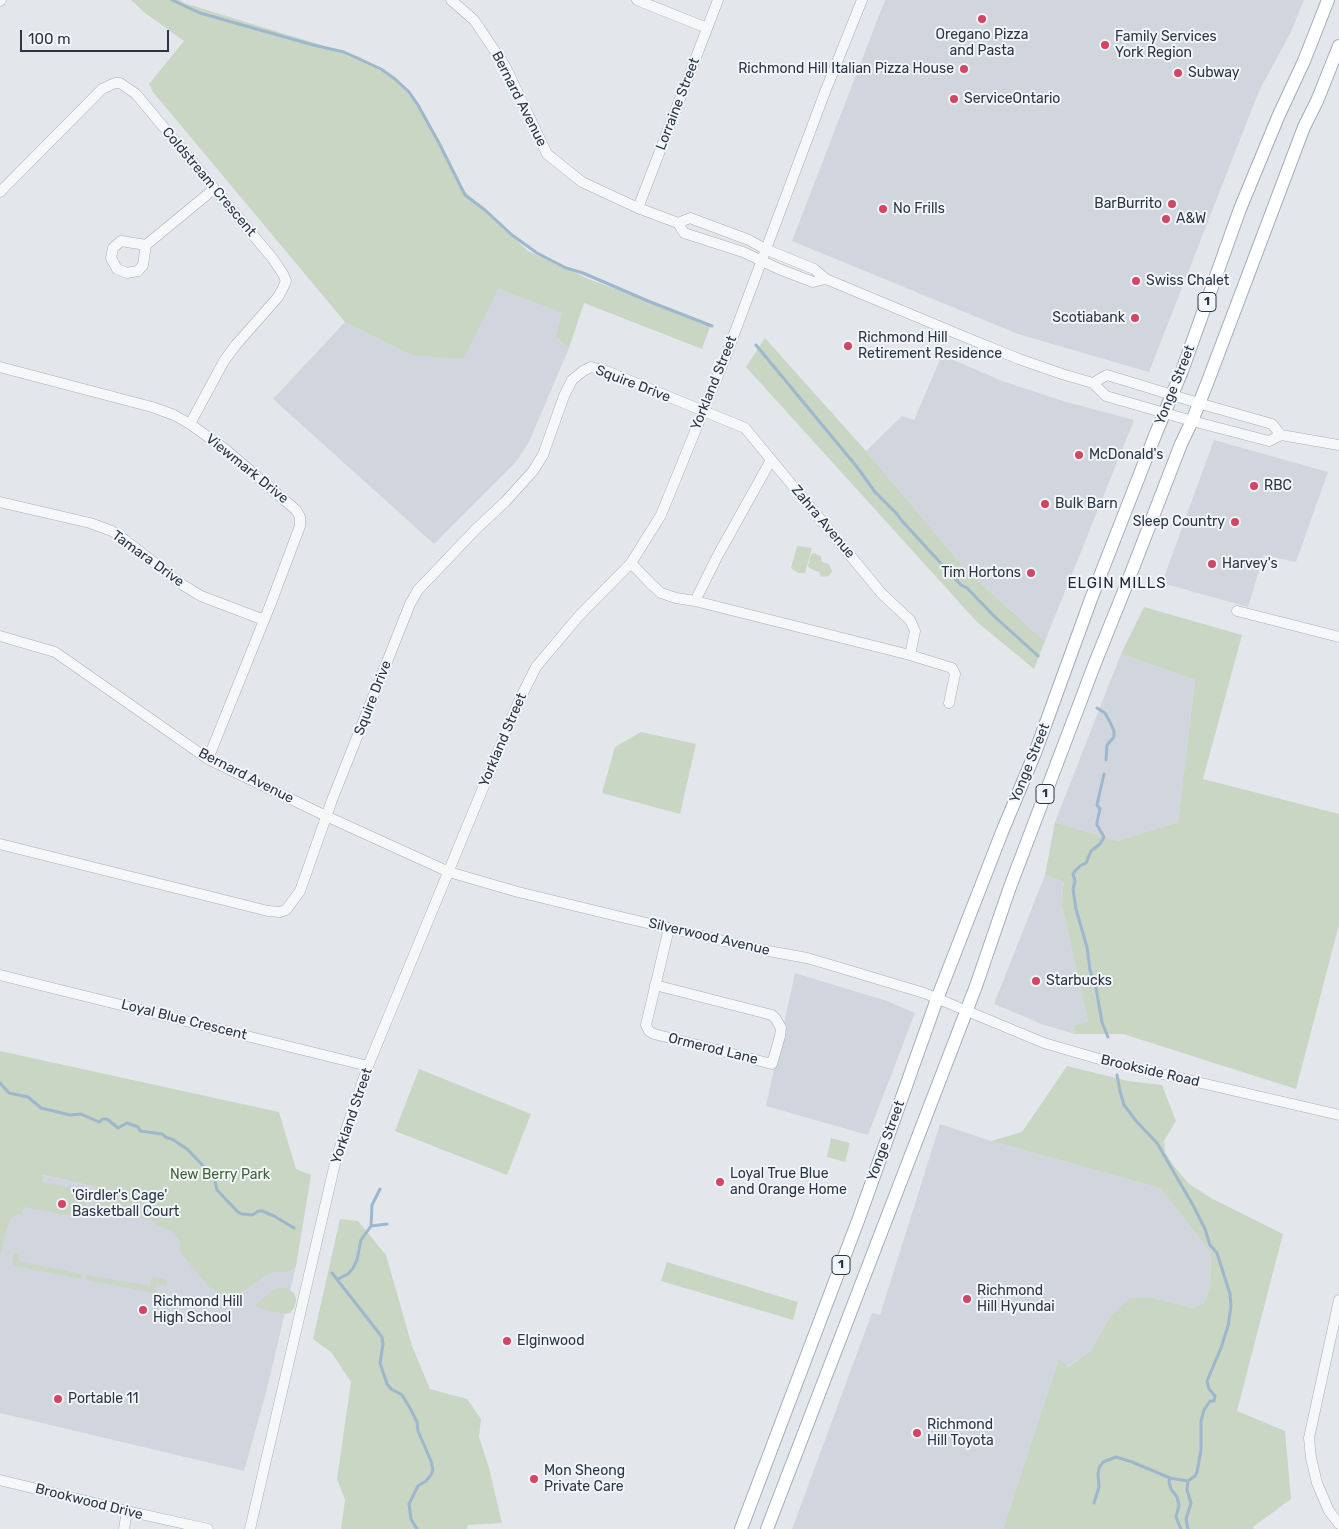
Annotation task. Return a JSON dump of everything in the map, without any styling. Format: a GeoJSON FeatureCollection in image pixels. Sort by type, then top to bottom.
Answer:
{"type":"FeatureCollection","features":[{"type":"Feature","properties":{"kind":"main road","name":"Yonge Street"},"geometry":{"type":"LineString","coordinates":[[741,1529],[859,1218],[937,999],[1035,753],[1091,599],[1172,395],[1240,209],[1278,117],[1304,61],[1328,0]]}},
{"type":"Feature","properties":{"kind":"main road","name":"Yonge Street"},"geometry":{"type":"LineString","coordinates":[[767,1529],[976,986],[1010,888],[1095,663],[1181,444],[1192,421],[1304,127],[1317,101],[1339,46]]}},
{"type":"Feature","properties":{"kind":"street","name":"Bernard Avenue"},"geometry":{"type":"LineString","coordinates":[[451,0],[474,20],[505,66],[547,154],[582,182],[638,208],[678,223],[684,233],[744,252],[813,282],[826,279]]}},
{"type":"Feature","properties":{"kind":"street"},"geometry":{"type":"LineString","coordinates":[[637,0],[707,28]]}},
{"type":"Feature","properties":{"kind":"street","name":"Lorraine Street"},"geometry":{"type":"LineString","coordinates":[[638,208],[718,0]]}},
{"type":"Feature","properties":{"kind":"street","name":"Yorkland Street"},"geometry":{"type":"LineString","coordinates":[[250,1529],[336,1159],[368,1066],[519,701],[536,667],[578,617],[631,563],[661,515],[727,353],[825,92],[862,0]]}},
{"type":"Feature","properties":{"kind":"street","name":"Coldstream Crescent"},"geometry":{"type":"LineString","coordinates":[[0,192],[102,89],[120,82],[136,94],[273,259],[286,282],[278,297],[224,361],[190,424]]}},
{"type":"Feature","properties":{"kind":"street"},"geometry":{"type":"LineString","coordinates":[[146,245],[214,189]]}},
{"type":"Feature","properties":{"kind":"street","name":"Bernard Avenue"},"geometry":{"type":"LineString","coordinates":[[678,223],[690,218],[748,240],[814,270],[826,279],[1019,359],[1092,383],[1106,396],[1269,441],[1281,435]]}},
{"type":"Feature","properties":{"kind":"street","name":"Squire Drive"},"geometry":{"type":"LineString","coordinates":[[0,844],[250,907],[280,912],[286,910],[300,891],[326,816],[410,604],[418,590],[533,472],[543,455],[564,396],[572,380],[591,367],[606,371],[703,411]]}},
{"type":"Feature","properties":{"kind":"street","name":"Viewmark Drive"},"geometry":{"type":"LineString","coordinates":[[0,368],[152,407],[174,415],[225,449],[296,510],[300,518],[300,526],[208,759]]}},
{"type":"Feature","properties":{"kind":"street"},"geometry":{"type":"LineString","coordinates":[[1092,383],[1107,375],[1272,424],[1281,435],[1339,445]]}},
{"type":"Feature","properties":{"kind":"street","name":"Zahra Avenue"},"geometry":{"type":"LineString","coordinates":[[703,411],[745,428],[882,594],[910,620],[915,631],[910,656]]}},
{"type":"Feature","properties":{"kind":"street"},"geometry":{"type":"LineString","coordinates":[[695,601],[718,555],[771,460]]}},
{"type":"Feature","properties":{"kind":"street","name":"Tamara Drive"},"geometry":{"type":"LineString","coordinates":[[0,502],[90,523],[112,531],[183,585],[201,596],[264,620]]}},
{"type":"Feature","properties":{"kind":"street"},"geometry":{"type":"LineString","coordinates":[[631,563],[661,592],[676,598],[695,601],[952,668],[956,674],[949,703]]}},
{"type":"Feature","properties":{"kind":"street"},"geometry":{"type":"LineString","coordinates":[[1237,611],[1339,638]]}},
{"type":"Feature","properties":{"kind":"street","name":"Bernard Avenue"},"geometry":{"type":"LineString","coordinates":[[0,636],[55,652],[208,759],[326,816],[449,872]]}},
{"type":"Feature","properties":{"kind":"street","name":"Silverwood Avenue"},"geometry":{"type":"LineString","coordinates":[[449,872],[518,892],[763,950],[807,958],[966,1010]]}},
{"type":"Feature","properties":{"kind":"street","name":"Ormerod Lane"},"geometry":{"type":"LineString","coordinates":[[655,985],[772,1015],[781,1028],[772,1064],[651,1033],[646,1025],[655,985],[669,928]]}},
{"type":"Feature","properties":{"kind":"street","name":"Loyal Blue Crescent"},"geometry":{"type":"LineString","coordinates":[[0,975],[368,1066]]}},
{"type":"Feature","properties":{"kind":"street","name":"Brookside Road"},"geometry":{"type":"LineString","coordinates":[[966,1010],[1044,1043],[1106,1061],[1339,1116]]}},
{"type":"Feature","properties":{"kind":"street"},"geometry":{"type":"LineString","coordinates":[[1339,1300],[1309,1438],[1311,1458],[1317,1483],[1329,1511],[1339,1524]]}},
{"type":"Feature","properties":{"kind":"street","name":"Brookwood Drive"},"geometry":{"type":"LineString","coordinates":[[0,1480],[208,1529]]}},
{"type":"Feature","properties":{"kind":"street"},"geometry":{"type":"LineString","coordinates":[[124,1529],[128,1511]]}},
{"type":"Feature","properties":{"kind":"shaded area"},"geometry":{"type":"Polygon","coordinates":[[[885,0],[1304,0],[1291,32],[1259,91],[1149,372],[1018,334],[792,241],[885,0]]]}},
{"type":"Feature","properties":{"kind":"shaded area"},"geometry":{"type":"Polygon","coordinates":[[[498,289],[562,313],[555,337],[569,348],[529,442],[516,462],[434,544],[273,399],[345,322],[411,355],[498,289]]]}},
{"type":"Feature","properties":{"kind":"shaded area"},"geometry":{"type":"Polygon","coordinates":[[[942,355],[1002,381],[1063,401],[1134,420],[1045,641],[968,572],[866,451],[902,416],[914,420],[942,355]]]}},
{"type":"Feature","properties":{"kind":"shaded area"},"geometry":{"type":"Polygon","coordinates":[[[1214,440],[1328,472],[1296,562],[1264,555],[1248,607],[1162,583],[1214,440]]]}},
{"type":"Feature","properties":{"kind":"shaded area"},"geometry":{"type":"Polygon","coordinates":[[[1121,654],[1195,680],[1178,822],[1117,841],[1055,822],[1121,654]]]}},
{"type":"Feature","properties":{"kind":"shaded area"},"geometry":{"type":"Polygon","coordinates":[[[1045,875],[1064,882],[1061,902],[1088,1022],[1073,1025],[1075,1034],[1044,1025],[994,1004],[1045,875]]]}},
{"type":"Feature","properties":{"kind":"shaded area"},"geometry":{"type":"Polygon","coordinates":[[[795,973],[887,1001],[915,1013],[868,1135],[766,1106],[795,973]]]}},
{"type":"Feature","properties":{"kind":"shaded area"},"geometry":{"type":"Polygon","coordinates":[[[940,1124],[991,1141],[1160,1188],[1211,1253],[1210,1287],[1204,1303],[1193,1308],[1153,1298],[1109,1318],[1091,1350],[1067,1367],[1059,1358],[1003,1529],[792,1529],[872,1313],[880,1315],[940,1124]]]}},
{"type":"Feature","properties":{"kind":"shaded area","name":"Richmond Hill High School"},"geometry":{"type":"Polygon","coordinates":[[[0,1153],[42,1175],[96,1187],[174,1227],[239,1295],[267,1275],[274,1272],[287,1272],[293,1270],[296,1266],[267,1389],[244,1471],[0,1413],[0,1153]]]}},
{"type":"Feature","properties":{"kind":"green space"},"geometry":{"type":"Polygon","coordinates":[[[131,0],[180,0],[184,3],[360,57],[409,90],[433,132],[460,187],[528,251],[591,280],[711,324],[702,349],[584,303],[569,348],[555,337],[562,313],[498,289],[463,359],[411,355],[345,322],[153,92],[149,84],[184,41],[145,13],[131,0]]]}},
{"type":"Feature","properties":{"kind":"green space"},"geometry":{"type":"Polygon","coordinates":[[[765,338],[866,451],[968,572],[1045,641],[1034,669],[977,622],[746,367],[765,338]]]}},
{"type":"Feature","properties":{"kind":"green space"},"geometry":{"type":"Polygon","coordinates":[[[797,546],[812,548],[805,573],[798,573],[791,568],[797,546]]]}},
{"type":"Feature","properties":{"kind":"green space"},"geometry":{"type":"Polygon","coordinates":[[[814,553],[821,556],[822,562],[829,564],[832,571],[829,576],[821,577],[819,572],[809,568],[811,554],[814,553]]]}},
{"type":"Feature","properties":{"kind":"green space"},"geometry":{"type":"Polygon","coordinates":[[[1144,607],[1242,635],[1203,779],[1339,814],[1339,925],[1296,1089],[1123,1034],[1075,1034],[1073,1025],[1088,1022],[1061,902],[1064,882],[1045,875],[1055,822],[1117,841],[1178,822],[1195,680],[1121,654],[1144,607]]]}},
{"type":"Feature","properties":{"kind":"green space"},"geometry":{"type":"Polygon","coordinates":[[[641,732],[696,744],[680,814],[602,793],[615,747],[641,732]]]}},
{"type":"Feature","properties":{"kind":"green space","name":"New Berry Park"},"geometry":{"type":"Polygon","coordinates":[[[0,1051],[279,1112],[296,1169],[311,1175],[296,1266],[293,1270],[287,1272],[274,1272],[267,1275],[239,1295],[225,1296],[209,1287],[198,1274],[180,1252],[179,1240],[171,1231],[157,1225],[154,1221],[93,1208],[96,1187],[43,1175],[42,1182],[89,1191],[83,1218],[24,1207],[22,1214],[15,1215],[9,1221],[0,1256],[0,1051]]]}},
{"type":"Feature","properties":{"kind":"green space"},"geometry":{"type":"Polygon","coordinates":[[[1067,1066],[1128,1081],[1162,1085],[1176,1121],[1164,1141],[1165,1152],[1173,1165],[1189,1184],[1213,1199],[1283,1234],[1237,1411],[1285,1431],[1291,1499],[1253,1527],[1254,1529],[1003,1529],[1059,1358],[1068,1367],[1091,1350],[1109,1318],[1130,1298],[1153,1298],[1193,1308],[1204,1303],[1210,1287],[1211,1253],[1160,1188],[991,1141],[1022,1132],[1067,1066]]]}},
{"type":"Feature","properties":{"kind":"green space"},"geometry":{"type":"Polygon","coordinates":[[[419,1069],[531,1114],[507,1175],[395,1131],[419,1069]]]}},
{"type":"Feature","properties":{"kind":"green space"},"geometry":{"type":"Polygon","coordinates":[[[831,1138],[850,1143],[845,1162],[827,1157],[831,1138]]]}},
{"type":"Feature","properties":{"kind":"green space"},"geometry":{"type":"Polygon","coordinates":[[[340,1219],[358,1221],[386,1255],[412,1346],[430,1389],[467,1399],[481,1419],[479,1437],[489,1468],[502,1523],[468,1525],[467,1529],[341,1529],[345,1500],[337,1479],[351,1382],[331,1352],[313,1339],[340,1219]]]}},
{"type":"Feature","properties":{"kind":"green space"},"geometry":{"type":"Polygon","coordinates":[[[15,1253],[19,1253],[18,1261],[82,1274],[81,1279],[14,1266],[12,1258],[15,1253]]]}},
{"type":"Feature","properties":{"kind":"green space"},"geometry":{"type":"Polygon","coordinates":[[[667,1262],[798,1302],[793,1320],[661,1281],[667,1262]]]}},
{"type":"Feature","properties":{"kind":"green space"},"geometry":{"type":"Polygon","coordinates":[[[86,1275],[150,1286],[152,1277],[167,1280],[167,1286],[156,1284],[155,1293],[86,1280],[86,1275]]]}},
{"type":"Feature","properties":{"kind":"green space"},"geometry":{"type":"Polygon","coordinates":[[[282,1287],[294,1293],[296,1298],[294,1308],[290,1313],[285,1314],[254,1306],[273,1290],[282,1287]]]}},
{"type":"Feature","properties":{"kind":"waterway"},"geometry":{"type":"LineString","coordinates":[[172,0],[200,13],[344,52],[381,69],[409,92],[418,105],[465,195],[485,210],[512,235],[537,253],[566,268],[583,273],[712,326]]}},
{"type":"Feature","properties":{"kind":"waterway"},"geometry":{"type":"LineString","coordinates":[[756,345],[857,467],[875,492],[961,585],[967,588],[993,615],[1038,656]]}},
{"type":"Feature","properties":{"kind":"waterway"},"geometry":{"type":"LineString","coordinates":[[1097,708],[1105,713],[1114,731],[1114,737],[1107,745],[1106,760]]}},
{"type":"Feature","properties":{"kind":"waterway"},"geometry":{"type":"LineString","coordinates":[[1104,774],[1097,805],[1100,809],[1097,825],[1104,837],[1100,844],[1091,851],[1086,863],[1080,866],[1073,874],[1075,881],[1073,889],[1102,1022],[1108,1037]]}},
{"type":"Feature","properties":{"kind":"waterway"},"geometry":{"type":"LineString","coordinates":[[1117,1075],[1124,1105],[1157,1143],[1194,1207],[1205,1229],[1210,1245],[1217,1253],[1230,1294],[1231,1306],[1228,1326],[1207,1381],[1209,1389],[1215,1396],[1214,1401],[1210,1401],[1204,1410],[1201,1421],[1201,1450],[1197,1472],[1188,1481],[1187,1490],[1191,1503],[1186,1519],[1188,1529]]}},
{"type":"Feature","properties":{"kind":"waterway"},"geometry":{"type":"LineString","coordinates":[[0,1083],[9,1093],[28,1097],[41,1108],[70,1115],[81,1114],[99,1122],[107,1119],[118,1128],[127,1123],[138,1127],[140,1131],[162,1134],[187,1149],[214,1177],[217,1190],[238,1212],[252,1215],[262,1211],[294,1228]]}},
{"type":"Feature","properties":{"kind":"waterway"},"geometry":{"type":"LineString","coordinates":[[338,1279],[348,1274],[357,1260],[361,1240],[371,1226],[372,1205],[380,1189]]}},
{"type":"Feature","properties":{"kind":"waterway"},"geometry":{"type":"LineString","coordinates":[[371,1226],[387,1224]]}},
{"type":"Feature","properties":{"kind":"waterway"},"geometry":{"type":"LineString","coordinates":[[332,1273],[382,1337],[383,1344],[380,1363],[387,1384],[391,1389],[402,1395],[410,1408],[431,1461],[433,1470],[431,1475],[418,1486],[409,1504],[411,1519],[417,1529]]}},
{"type":"Feature","properties":{"kind":"waterway"},"geometry":{"type":"LineString","coordinates":[[1094,1503],[1099,1487],[1099,1468],[1103,1462],[1116,1457],[1170,1478],[1188,1481]]}},
{"type":"Feature","properties":{"kind":"waterway"},"geometry":{"type":"LineString","coordinates":[[1170,1478],[1171,1489],[1177,1497],[1179,1505],[1176,1517],[1181,1529]]}},
{"type":"Feature","properties":{"kind":"place","name":"Oregano Pizza and Pasta"},"geometry":{"type":"Point","coordinates":[982,19]}},
{"type":"Feature","properties":{"kind":"place","name":"Family Services York Region"},"geometry":{"type":"Point","coordinates":[1105,45]}},
{"type":"Feature","properties":{"kind":"place","name":"Richmond Hill Italian Pizza House"},"geometry":{"type":"Point","coordinates":[964,69]}},
{"type":"Feature","properties":{"kind":"place","name":"Subway"},"geometry":{"type":"Point","coordinates":[1178,73]}},
{"type":"Feature","properties":{"kind":"place","name":"ServiceOntario"},"geometry":{"type":"Point","coordinates":[954,99]}},
{"type":"Feature","properties":{"kind":"place","name":"BarBurrito"},"geometry":{"type":"Point","coordinates":[1172,204]}},
{"type":"Feature","properties":{"kind":"place","name":"No Frills"},"geometry":{"type":"Point","coordinates":[883,209]}},
{"type":"Feature","properties":{"kind":"place","name":"A&W"},"geometry":{"type":"Point","coordinates":[1166,219]}},
{"type":"Feature","properties":{"kind":"place","name":"Swiss Chalet"},"geometry":{"type":"Point","coordinates":[1136,281]}},
{"type":"Feature","properties":{"kind":"place","name":"Scotiabank"},"geometry":{"type":"Point","coordinates":[1135,318]}},
{"type":"Feature","properties":{"kind":"place","name":"Richmond Hill Retirement Residence"},"geometry":{"type":"Point","coordinates":[848,346]}},
{"type":"Feature","properties":{"kind":"place","name":"McDonald's"},"geometry":{"type":"Point","coordinates":[1079,455]}},
{"type":"Feature","properties":{"kind":"place","name":"RBC"},"geometry":{"type":"Point","coordinates":[1254,486]}},
{"type":"Feature","properties":{"kind":"place","name":"Bulk Barn"},"geometry":{"type":"Point","coordinates":[1045,504]}},
{"type":"Feature","properties":{"kind":"place","name":"Sleep Country"},"geometry":{"type":"Point","coordinates":[1235,522]}},
{"type":"Feature","properties":{"kind":"place","name":"Harvey's"},"geometry":{"type":"Point","coordinates":[1212,564]}},
{"type":"Feature","properties":{"kind":"place","name":"Tim Hortons"},"geometry":{"type":"Point","coordinates":[1031,573]}},
{"type":"Feature","properties":{"kind":"place","name":"Starbucks"},"geometry":{"type":"Point","coordinates":[1036,981]}},
{"type":"Feature","properties":{"kind":"place","name":"Loyal True Blue and Orange Home"},"geometry":{"type":"Point","coordinates":[720,1182]}},
{"type":"Feature","properties":{"kind":"place","name":"'Girdler's Cage' Basketball Court"},"geometry":{"type":"Point","coordinates":[62,1204]}},
{"type":"Feature","properties":{"kind":"place","name":"Richmond Hill Hyundai"},"geometry":{"type":"Point","coordinates":[967,1299]}},
{"type":"Feature","properties":{"kind":"place","name":"Richmond Hill High School"},"geometry":{"type":"Point","coordinates":[143,1310]}},
{"type":"Feature","properties":{"kind":"place","name":"Elginwood"},"geometry":{"type":"Point","coordinates":[507,1341]}},
{"type":"Feature","properties":{"kind":"place","name":"Portable 11"},"geometry":{"type":"Point","coordinates":[58,1399]}},
{"type":"Feature","properties":{"kind":"place","name":"Richmond Hill Toyota"},"geometry":{"type":"Point","coordinates":[917,1433]}},
{"type":"Feature","properties":{"kind":"place","name":"Mon Sheong Private Care"},"geometry":{"type":"Point","coordinates":[534,1479]}},
{"type":"Feature","properties":{"kind":"district","name":"ELGIN MILLS"},"geometry":{"type":"Point","coordinates":[1117,584]}}]}
